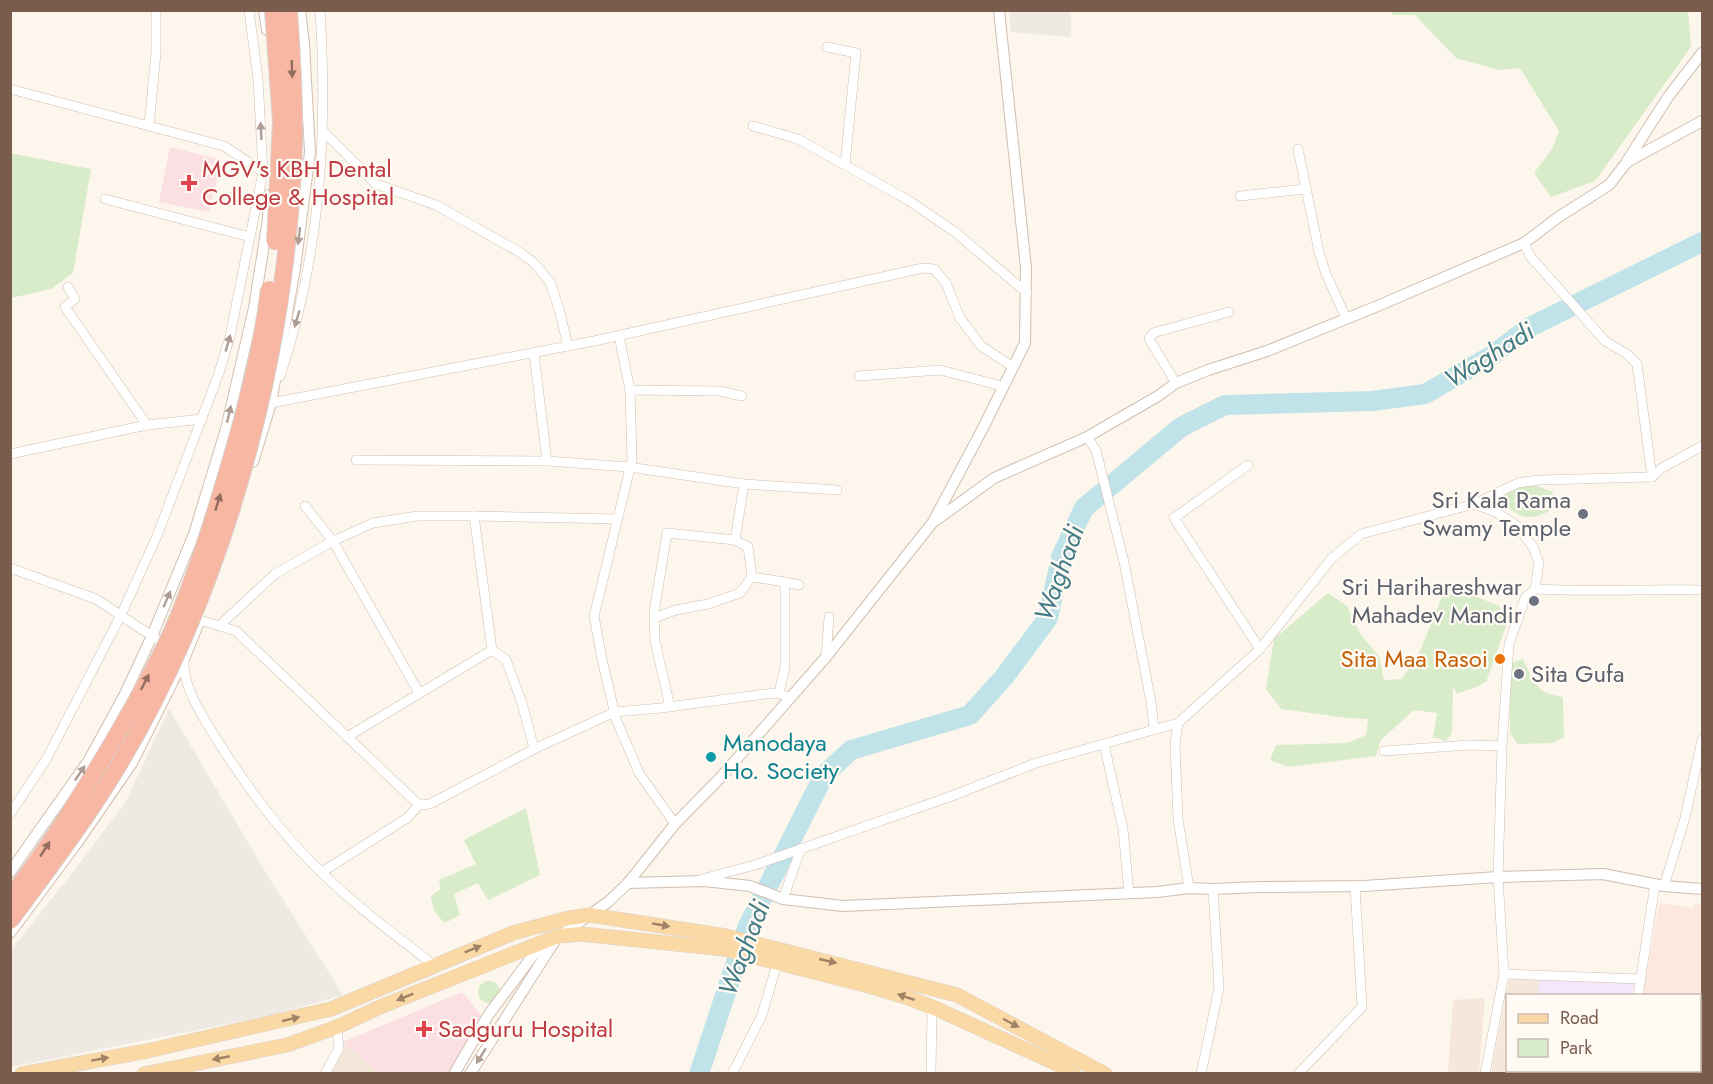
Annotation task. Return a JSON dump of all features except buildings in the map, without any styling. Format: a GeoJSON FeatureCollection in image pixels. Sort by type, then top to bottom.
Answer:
{"type":"FeatureCollection","features":[{"type":"Feature","properties":{"kind":"highway"},"geometry":{"type":"LineString","coordinates":[[10,897],[32,870],[83,792],[134,705],[172,630],[212,523],[241,426],[267,310],[277,225],[281,122],[273,10]]}},
{"type":"Feature","properties":{"kind":"highway"},"geometry":{"type":"LineString","coordinates":[[10,921],[56,860],[117,768],[159,689],[187,631],[217,551],[240,479],[278,315],[291,202],[294,140],[289,10]]}},
{"type":"Feature","properties":{"kind":"main road"},"geometry":{"type":"LineString","coordinates":[[22,1074],[147,1051],[331,1009],[513,933],[569,918],[590,915],[725,943],[772,962],[869,986],[932,1008],[1044,1058],[1074,1074]]}},
{"type":"Feature","properties":{"kind":"main road"},"geometry":{"type":"LineString","coordinates":[[144,1074],[287,1045],[337,1027],[380,1007],[558,936],[581,934],[771,947],[957,994],[1106,1074]]}},
{"type":"Feature","properties":{"kind":"street"},"geometry":{"type":"LineString","coordinates":[[149,126],[156,53],[156,10]]}},
{"type":"Feature","properties":{"kind":"street"},"geometry":{"type":"LineString","coordinates":[[10,814],[47,758],[121,615],[157,536],[202,419],[230,336],[263,172],[258,79],[249,10]]}},
{"type":"Feature","properties":{"kind":"street"},"geometry":{"type":"LineString","coordinates":[[10,872],[88,760],[124,696],[152,636],[194,534],[226,429],[254,308],[268,219],[274,119],[264,10]]}},
{"type":"Feature","properties":{"kind":"street"},"geometry":{"type":"LineString","coordinates":[[270,403],[295,268],[310,152],[300,10]]}},
{"type":"Feature","properties":{"kind":"street"},"geometry":{"type":"LineString","coordinates":[[10,933],[77,843],[132,763],[184,659],[200,621],[243,495],[301,303],[316,214],[323,131],[320,10]]}},
{"type":"Feature","properties":{"kind":"street"},"geometry":{"type":"LineString","coordinates":[[454,1074],[489,1014],[534,954],[608,902],[628,883],[675,824],[720,778],[784,696],[826,657],[933,522],[983,428],[1025,342],[1027,293],[999,10]]}},
{"type":"Feature","properties":{"kind":"street"},"geometry":{"type":"LineString","coordinates":[[827,48],[856,53],[845,165]]}},
{"type":"Feature","properties":{"kind":"street"},"geometry":{"type":"LineString","coordinates":[[933,522],[994,478],[1087,437],[1176,383],[1267,351],[1524,243],[1608,185],[1627,162],[1668,97],[1702,53]]}},
{"type":"Feature","properties":{"kind":"street"},"geometry":{"type":"LineString","coordinates":[[10,89],[224,146],[263,172]]}},
{"type":"Feature","properties":{"kind":"street"},"geometry":{"type":"LineString","coordinates":[[1627,162],[1702,121]]}},
{"type":"Feature","properties":{"kind":"street"},"geometry":{"type":"LineString","coordinates":[[753,126],[798,139],[908,200],[955,232],[1027,293]]}},
{"type":"Feature","properties":{"kind":"street"},"geometry":{"type":"LineString","coordinates":[[323,131],[376,184],[436,205],[521,253],[534,263],[550,282],[568,346]]}},
{"type":"Feature","properties":{"kind":"street"},"geometry":{"type":"LineString","coordinates":[[1298,149],[1319,252],[1326,274],[1346,318]]}},
{"type":"Feature","properties":{"kind":"street"},"geometry":{"type":"LineString","coordinates":[[1240,196],[1306,189]]}},
{"type":"Feature","properties":{"kind":"street"},"geometry":{"type":"LineString","coordinates":[[105,198],[250,237]]}},
{"type":"Feature","properties":{"kind":"street"},"geometry":{"type":"LineString","coordinates":[[1524,243],[1530,256],[1605,341],[1627,354],[1637,364],[1652,477]]}},
{"type":"Feature","properties":{"kind":"street"},"geometry":{"type":"LineString","coordinates":[[270,403],[534,354],[923,268],[934,269],[946,283],[960,318],[981,345],[1012,366]]}},
{"type":"Feature","properties":{"kind":"street"},"geometry":{"type":"LineString","coordinates":[[68,286],[75,299],[65,307],[147,425]]}},
{"type":"Feature","properties":{"kind":"street"},"geometry":{"type":"LineString","coordinates":[[1176,383],[1149,339],[1153,333],[1229,312]]}},
{"type":"Feature","properties":{"kind":"street"},"geometry":{"type":"LineString","coordinates":[[619,336],[630,390],[632,460],[594,616],[615,712],[639,773],[675,824]]}},
{"type":"Feature","properties":{"kind":"street"},"geometry":{"type":"LineString","coordinates":[[534,354],[547,461]]}},
{"type":"Feature","properties":{"kind":"street"},"geometry":{"type":"LineString","coordinates":[[859,376],[940,370],[1002,386]]}},
{"type":"Feature","properties":{"kind":"street"},"geometry":{"type":"LineString","coordinates":[[630,390],[719,391],[742,396]]}},
{"type":"Feature","properties":{"kind":"street"},"geometry":{"type":"LineString","coordinates":[[10,454],[147,425],[202,419]]}},
{"type":"Feature","properties":{"kind":"street"},"geometry":{"type":"LineString","coordinates":[[1087,437],[1096,450],[1124,562],[1151,702],[1154,729]]}},
{"type":"Feature","properties":{"kind":"street"},"geometry":{"type":"LineString","coordinates":[[694,882],[755,865],[949,797],[1036,763],[1178,723],[1260,649],[1331,559],[1361,534],[1474,504],[1518,483],[1539,480],[1652,477],[1662,468],[1702,446]]}},
{"type":"Feature","properties":{"kind":"street"},"geometry":{"type":"LineString","coordinates":[[357,460],[547,461],[629,467],[744,484],[837,490]]}},
{"type":"Feature","properties":{"kind":"street"},"geometry":{"type":"LineString","coordinates":[[1248,465],[1174,518],[1260,649]]}},
{"type":"Feature","properties":{"kind":"street"},"geometry":{"type":"LineString","coordinates":[[735,540],[744,484]]}},
{"type":"Feature","properties":{"kind":"street"},"geometry":{"type":"LineString","coordinates":[[1474,504],[1496,513],[1517,526],[1533,547],[1539,563],[1534,588],[1525,598],[1509,644],[1497,877],[1504,974],[1485,1074]]}},
{"type":"Feature","properties":{"kind":"street"},"geometry":{"type":"LineString","coordinates":[[305,506],[333,541],[419,693]]}},
{"type":"Feature","properties":{"kind":"street"},"geometry":{"type":"LineString","coordinates":[[219,626],[275,574],[333,541],[373,522],[418,516],[617,519]]}},
{"type":"Feature","properties":{"kind":"street"},"geometry":{"type":"LineString","coordinates":[[474,516],[492,650],[506,660],[522,703],[534,749]]}},
{"type":"Feature","properties":{"kind":"street"},"geometry":{"type":"LineString","coordinates":[[654,618],[740,593],[752,577],[748,547],[735,540],[668,533],[654,618],[655,641],[670,707]]}},
{"type":"Feature","properties":{"kind":"street"},"geometry":{"type":"LineString","coordinates":[[10,568],[96,600],[184,659]]}},
{"type":"Feature","properties":{"kind":"street"},"geometry":{"type":"LineString","coordinates":[[752,577],[800,585]]}},
{"type":"Feature","properties":{"kind":"street"},"geometry":{"type":"LineString","coordinates":[[784,696],[785,582]]}},
{"type":"Feature","properties":{"kind":"street"},"geometry":{"type":"LineString","coordinates":[[1534,588],[1576,591],[1625,588],[1702,590]]}},
{"type":"Feature","properties":{"kind":"street"},"geometry":{"type":"LineString","coordinates":[[826,657],[829,618]]}},
{"type":"Feature","properties":{"kind":"street"},"geometry":{"type":"LineString","coordinates":[[200,621],[236,631],[419,805]]}},
{"type":"Feature","properties":{"kind":"street"},"geometry":{"type":"LineString","coordinates":[[347,736],[492,650]]}},
{"type":"Feature","properties":{"kind":"street"},"geometry":{"type":"LineString","coordinates":[[184,659],[183,674],[204,719],[248,787],[311,862],[387,929],[434,965]]}},
{"type":"Feature","properties":{"kind":"street"},"geometry":{"type":"LineString","coordinates":[[322,872],[407,818],[419,805],[430,804],[534,749],[615,712],[784,696]]}},
{"type":"Feature","properties":{"kind":"street"},"geometry":{"type":"LineString","coordinates":[[1178,723],[1175,744],[1178,819],[1189,888]]}},
{"type":"Feature","properties":{"kind":"street"},"geometry":{"type":"LineString","coordinates":[[1638,994],[1660,885],[1685,818],[1702,740]]}},
{"type":"Feature","properties":{"kind":"street"},"geometry":{"type":"LineString","coordinates":[[1104,744],[1123,829],[1129,893]]}},
{"type":"Feature","properties":{"kind":"street"},"geometry":{"type":"LineString","coordinates":[[1384,751],[1470,745],[1502,746]]}},
{"type":"Feature","properties":{"kind":"street"},"geometry":{"type":"LineString","coordinates":[[783,899],[797,850]]}},
{"type":"Feature","properties":{"kind":"street"},"geometry":{"type":"LineString","coordinates":[[628,883],[694,882],[750,886],[783,899],[843,906],[1129,893],[1189,888],[1355,886],[1497,877],[1603,874],[1660,885],[1702,889]]}},
{"type":"Feature","properties":{"kind":"street"},"geometry":{"type":"LineString","coordinates":[[1298,1074],[1362,1007],[1355,886]]}},
{"type":"Feature","properties":{"kind":"street"},"geometry":{"type":"LineString","coordinates":[[1201,1074],[1219,988],[1213,889]]}},
{"type":"Feature","properties":{"kind":"street"},"geometry":{"type":"LineString","coordinates":[[470,1074],[558,936]]}},
{"type":"Feature","properties":{"kind":"street"},"geometry":{"type":"LineString","coordinates":[[732,1074],[762,1015],[772,962]]}},
{"type":"Feature","properties":{"kind":"street"},"geometry":{"type":"LineString","coordinates":[[1504,974],[1641,979]]}},
{"type":"Feature","properties":{"kind":"street"},"geometry":{"type":"LineString","coordinates":[[931,1074],[932,1008]]}},
{"type":"Feature","properties":{"kind":"street"},"geometry":{"type":"LineString","coordinates":[[325,1074],[339,1048],[337,1027]]}},
{"type":"Feature","properties":{"kind":"shaded area"},"geometry":{"type":"Polygon","coordinates":[[[1009,11],[1071,11],[1071,37],[1011,32],[1009,11]]]}},
{"type":"Feature","properties":{"kind":"shaded area"},"geometry":{"type":"Polygon","coordinates":[[[170,147],[222,160],[209,212],[159,202],[170,147]]]}},
{"type":"Feature","properties":{"kind":"shaded area"},"geometry":{"type":"Polygon","coordinates":[[[169,709],[265,871],[343,995],[277,1014],[11,1067],[11,950],[125,803],[169,709]]]}},
{"type":"Feature","properties":{"kind":"shaded area"},"geometry":{"type":"Polygon","coordinates":[[[1659,903],[1693,908],[1695,903],[1702,904],[1702,1073],[1680,1072],[1701,1072],[1701,994],[1643,994],[1659,903]]]}},
{"type":"Feature","properties":{"kind":"shaded area"},"geometry":{"type":"Polygon","coordinates":[[[1510,975],[1538,976],[1538,994],[1506,994],[1510,975]]]}},
{"type":"Feature","properties":{"kind":"shaded area"},"geometry":{"type":"Polygon","coordinates":[[[1538,976],[1635,980],[1632,994],[1538,994],[1538,976]]]}},
{"type":"Feature","properties":{"kind":"shaded area","name":"Sadguru Hospital"},"geometry":{"type":"Polygon","coordinates":[[[462,992],[481,1015],[450,1073],[379,1073],[343,1042],[462,992]]]}},
{"type":"Feature","properties":{"kind":"shaded area"},"geometry":{"type":"Polygon","coordinates":[[[1506,996],[1506,1072],[1589,1072],[1589,1073],[1491,1074],[1506,996]]]}},
{"type":"Feature","properties":{"kind":"shaded area"},"geometry":{"type":"Polygon","coordinates":[[[1485,998],[1479,1073],[1448,1073],[1453,1000],[1485,998]]]}},
{"type":"Feature","properties":{"kind":"shaded area"},"geometry":{"type":"Polygon","coordinates":[[[343,1042],[379,1073],[328,1074],[343,1042]]]}},
{"type":"Feature","properties":{"kind":"green space"},"geometry":{"type":"Polygon","coordinates":[[[1391,11],[1688,11],[1691,47],[1595,181],[1551,197],[1534,173],[1552,149],[1559,131],[1520,68],[1499,70],[1456,58],[1415,15],[1393,15],[1391,11]]]}},
{"type":"Feature","properties":{"kind":"green space"},"geometry":{"type":"Polygon","coordinates":[[[10,153],[91,169],[73,273],[51,289],[11,298],[10,153]]]}},
{"type":"Feature","properties":{"kind":"green space"},"geometry":{"type":"Polygon","coordinates":[[[1537,486],[1553,492],[1551,510],[1535,517],[1523,516],[1498,500],[1504,492],[1537,486]]]}},
{"type":"Feature","properties":{"kind":"green space"},"geometry":{"type":"Polygon","coordinates":[[[1460,590],[1499,606],[1508,621],[1486,682],[1457,694],[1453,687],[1452,733],[1446,741],[1433,737],[1437,713],[1414,710],[1381,740],[1376,756],[1288,767],[1270,760],[1276,745],[1348,743],[1366,735],[1368,719],[1281,709],[1266,689],[1274,639],[1328,593],[1347,606],[1361,635],[1379,656],[1384,680],[1402,679],[1419,653],[1442,597],[1460,590]]]}},
{"type":"Feature","properties":{"kind":"green space"},"geometry":{"type":"Polygon","coordinates":[[[1523,659],[1541,690],[1563,697],[1564,737],[1552,743],[1517,744],[1510,733],[1510,663],[1523,659]]]}},
{"type":"Feature","properties":{"kind":"green space"},"geometry":{"type":"Polygon","coordinates":[[[526,808],[540,875],[488,900],[478,883],[454,894],[460,915],[445,923],[435,911],[431,896],[441,889],[439,880],[476,864],[464,840],[526,808]]]}},
{"type":"Feature","properties":{"kind":"green space"},"geometry":{"type":"Polygon","coordinates":[[[489,981],[497,984],[500,992],[497,1000],[489,1003],[481,1000],[478,992],[481,984],[489,981]]]}},
{"type":"Feature","properties":{"kind":"waterway","name":"Waghadi"},"geometry":{"type":"LineString","coordinates":[[699,1074],[748,926],[824,775],[851,750],[970,715],[1004,677],[1048,618],[1061,557],[1084,508],[1181,427],[1225,405],[1372,401],[1425,394],[1491,356],[1530,327],[1702,242]]}},
{"type":"Feature","properties":{"kind":"place","name":"MGV's KBH Dental College & Hospital"},"geometry":{"type":"Point","coordinates":[189,183]}},
{"type":"Feature","properties":{"kind":"place","name":"Sri Kala Rama Swamy Temple"},"geometry":{"type":"Point","coordinates":[1583,514]}},
{"type":"Feature","properties":{"kind":"place","name":"Sri Harihareshwar Mahadev Mandir"},"geometry":{"type":"Point","coordinates":[1534,601]}},
{"type":"Feature","properties":{"kind":"place","name":"Sita Maa Rasoi"},"geometry":{"type":"Point","coordinates":[1500,659]}},
{"type":"Feature","properties":{"kind":"place","name":"Sita Gufa"},"geometry":{"type":"Point","coordinates":[1519,674]}},
{"type":"Feature","properties":{"kind":"place","name":"Manodaya Ho. Society"},"geometry":{"type":"Point","coordinates":[711,757]}},
{"type":"Feature","properties":{"kind":"place","name":"Sadguru Hospital"},"geometry":{"type":"Point","coordinates":[424,1029]}}]}
